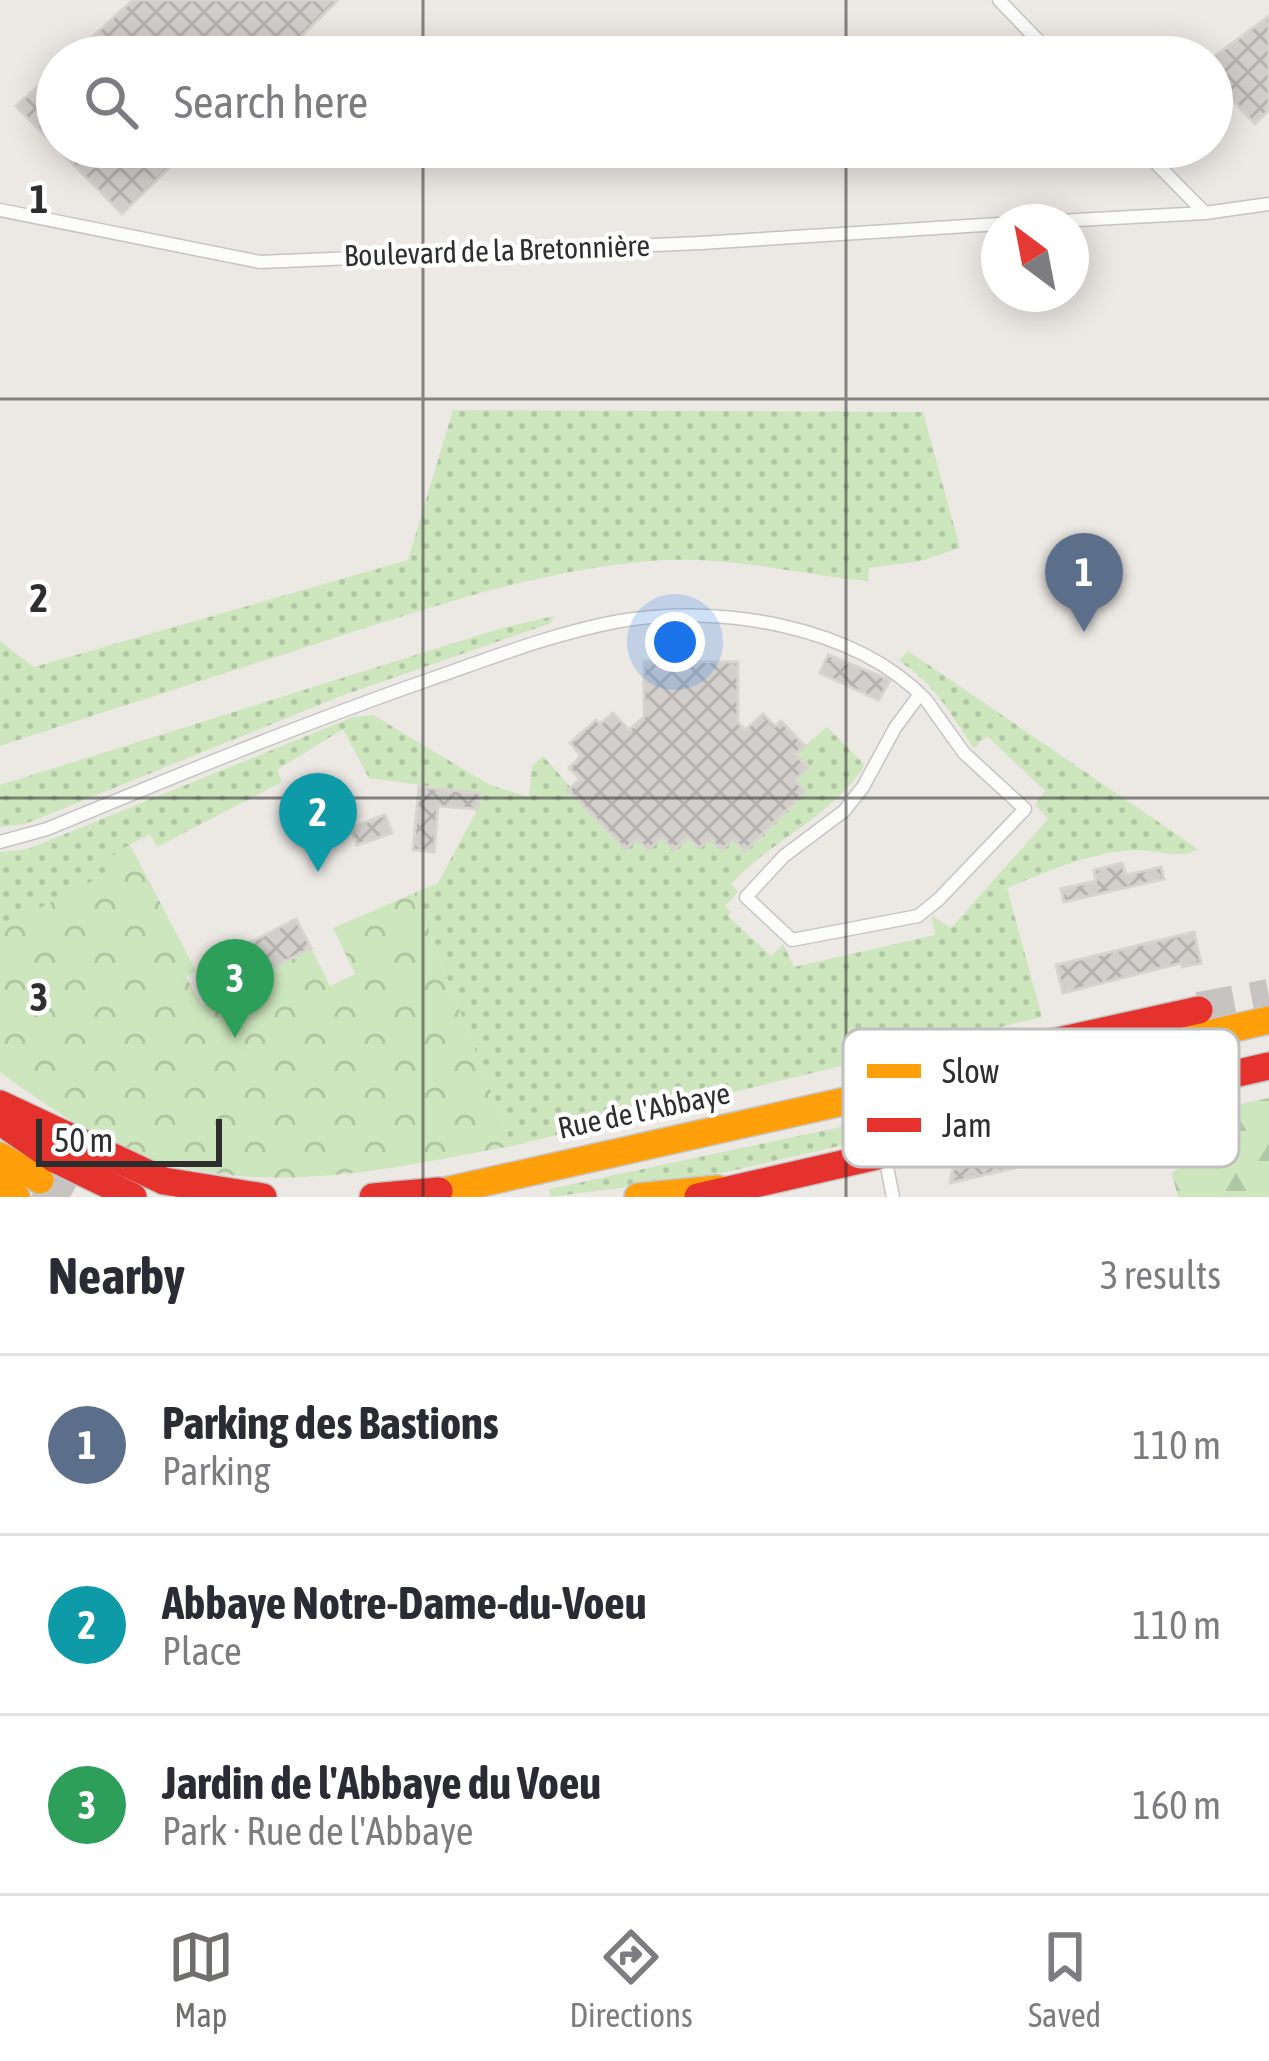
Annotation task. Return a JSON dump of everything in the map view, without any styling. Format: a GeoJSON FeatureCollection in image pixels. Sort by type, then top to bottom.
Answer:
{"type":"FeatureCollection","features":[{"type":"Feature","properties":{"kind":"main road","name":"Rue de l'Abbaye"},"geometry":{"type":"LineString","coordinates":[[1114,1029],[1199,1010]]}},
{"type":"Feature","properties":{"kind":"main road","name":"Rue de l'Abbaye"},"geometry":{"type":"LineString","coordinates":[[1230,1029],[1269,1020]]}},
{"type":"Feature","properties":{"kind":"main road"},"geometry":{"type":"LineString","coordinates":[[1239,1073],[1269,1066]]}},
{"type":"Feature","properties":{"kind":"main road","name":"Rue de l'Abbaye"},"geometry":{"type":"LineString","coordinates":[[373,1197],[429,1194],[843,1101]]}},
{"type":"Feature","properties":{"kind":"main road"},"geometry":{"type":"LineString","coordinates":[[0,1104],[95,1152],[164,1180],[263,1197]]}},
{"type":"Feature","properties":{"kind":"main road"},"geometry":{"type":"LineString","coordinates":[[0,1121],[53,1159],[133,1197]]}},
{"type":"Feature","properties":{"kind":"main road"},"geometry":{"type":"LineString","coordinates":[[0,1156],[40,1180]]}},
{"type":"Feature","properties":{"kind":"main road"},"geometry":{"type":"LineString","coordinates":[[698,1197],[843,1165]]}},
{"type":"Feature","properties":{"kind":"main road"},"geometry":{"type":"LineString","coordinates":[[0,1186],[16,1197]]}},
{"type":"Feature","properties":{"kind":"main road"},"geometry":{"type":"LineString","coordinates":[[638,1197],[748,1187]]}},
{"type":"Feature","properties":{"kind":"lane"},"geometry":{"type":"LineString","coordinates":[[999,0],[1034,36]]}},
{"type":"Feature","properties":{"kind":"lane"},"geometry":{"type":"LineString","coordinates":[[1164,168],[1205,213]]}},
{"type":"Feature","properties":{"kind":"lane"},"geometry":{"type":"LineString","coordinates":[[1089,219],[1269,204]]}},
{"type":"Feature","properties":{"kind":"lane","name":"Boulevard de la Bretonnière"},"geometry":{"type":"LineString","coordinates":[[0,209],[260,262],[981,225]]}},
{"type":"Feature","properties":{"kind":"lane"},"geometry":{"type":"LineString","coordinates":[[0,842],[47,829],[370,700],[535,643],[623,621],[684,616],[759,622],[819,635],[858,649],[892,669],[920,694],[964,753],[1025,809],[918,916],[792,940],[746,897],[784,856],[844,811],[920,694]]}},
{"type":"Feature","properties":{"kind":"lane"},"geometry":{"type":"LineString","coordinates":[[1239,1059],[1269,1052]]}},
{"type":"Feature","properties":{"kind":"lane"},"geometry":{"type":"LineString","coordinates":[[803,1174],[843,1155]]}},
{"type":"Feature","properties":{"kind":"lane"},"geometry":{"type":"LineString","coordinates":[[887,1167],[893,1197]]}},
{"type":"Feature","properties":{"kind":"green space"},"geometry":{"type":"Polygon","coordinates":[[[453,410],[923,412],[960,548],[921,561],[869,568],[868,581],[693,560],[625,564],[539,578],[414,613],[0,746],[0,641],[34,667],[408,560],[453,410]]]}},
{"type":"Feature","properties":{"kind":"green space"},"geometry":{"type":"Polygon","coordinates":[[[554,616],[551,623],[341,696],[25,824],[0,827],[0,785],[502,628],[554,616]]]}},
{"type":"Feature","properties":{"kind":"green space"},"geometry":{"type":"Polygon","coordinates":[[[908,651],[1198,849],[1183,854],[1134,850],[1102,855],[1007,888],[1042,1017],[993,1029],[843,1029],[843,1065],[512,1146],[414,893],[438,883],[476,812],[480,793],[369,778],[343,729],[277,770],[282,782],[157,847],[150,834],[111,855],[105,874],[0,934],[0,852],[28,849],[353,717],[373,715],[490,785],[529,797],[532,766],[543,756],[625,848],[637,839],[648,849],[662,837],[674,849],[688,837],[699,848],[710,839],[721,850],[733,839],[745,850],[805,792],[795,780],[795,754],[827,727],[864,764],[862,770],[831,804],[731,884],[738,892],[725,906],[731,912],[728,916],[771,956],[783,944],[794,967],[935,935],[932,916],[951,928],[1048,819],[1035,805],[1045,791],[987,736],[974,748],[932,688],[899,661],[908,651]]]}},
{"type":"Feature","properties":{"kind":"green space"},"geometry":{"type":"Polygon","coordinates":[[[130,845],[196,971],[186,977],[202,1005],[311,948],[330,986],[355,974],[333,928],[414,893],[512,1146],[331,1175],[286,1178],[196,1170],[150,1159],[91,1133],[0,1072],[0,934],[7,925],[104,875],[111,855],[130,845]]]}},
{"type":"Feature","properties":{"kind":"green space"},"geometry":{"type":"Polygon","coordinates":[[[1269,1098],[1269,1197],[1178,1197],[1172,1173],[1180,1167],[1239,1167],[1239,1104],[1269,1098]]]}},
{"type":"Feature","properties":{"kind":"green space"},"geometry":{"type":"Polygon","coordinates":[[[843,1127],[843,1145],[709,1176],[550,1197],[549,1189],[843,1127]]]}},
{"type":"Feature","properties":{"kind":"building"},"geometry":{"type":"Polygon","coordinates":[[[133,0],[338,0],[301,36],[93,36],[133,0]]]}},
{"type":"Feature","properties":{"kind":"building"},"geometry":{"type":"Polygon","coordinates":[[[1269,16],[1269,110],[1255,124],[1233,100],[1233,43],[1269,16]]]}},
{"type":"Feature","properties":{"kind":"building"},"geometry":{"type":"Polygon","coordinates":[[[36,88],[36,126],[16,106],[36,88]]]}},
{"type":"Feature","properties":{"kind":"building"},"geometry":{"type":"Polygon","coordinates":[[[77,168],[169,168],[122,214],[77,168]]]}},
{"type":"Feature","properties":{"kind":"building"},"geometry":{"type":"Polygon","coordinates":[[[828,655],[890,680],[879,700],[820,673],[828,655]]]}},
{"type":"Feature","properties":{"kind":"building"},"geometry":{"type":"Polygon","coordinates":[[[644,661],[738,662],[738,722],[745,730],[763,714],[775,726],[781,721],[805,746],[795,754],[808,768],[795,780],[805,792],[745,851],[733,839],[721,850],[710,839],[699,848],[688,837],[673,850],[662,837],[648,850],[637,839],[625,849],[568,790],[580,779],[569,768],[581,756],[570,743],[596,720],[600,724],[613,713],[629,730],[644,717],[644,661]]]}},
{"type":"Feature","properties":{"kind":"building"},"geometry":{"type":"Polygon","coordinates":[[[419,787],[480,793],[477,809],[438,806],[434,852],[413,850],[419,787]]]}},
{"type":"Feature","properties":{"kind":"building"},"geometry":{"type":"Polygon","coordinates":[[[385,815],[392,833],[357,845],[350,828],[385,815]]]}},
{"type":"Feature","properties":{"kind":"building"},"geometry":{"type":"Polygon","coordinates":[[[1122,863],[1126,875],[1161,867],[1164,879],[1064,902],[1061,889],[1096,881],[1094,870],[1122,863]]]}},
{"type":"Feature","properties":{"kind":"building"},"geometry":{"type":"Polygon","coordinates":[[[296,919],[311,948],[237,986],[222,957],[296,919]]]}},
{"type":"Feature","properties":{"kind":"building"},"geometry":{"type":"Polygon","coordinates":[[[1194,932],[1201,963],[1182,967],[1181,963],[1063,993],[1056,965],[1194,932]]]}},
{"type":"Feature","properties":{"kind":"building"},"geometry":{"type":"Polygon","coordinates":[[[962,1167],[1019,1167],[950,1183],[953,1169],[962,1167]]]}},
{"type":"Feature","properties":{"kind":"tunnel"},"geometry":{"type":"LineString","coordinates":[[1199,1010],[1269,997]]}},
{"type":"Feature","properties":{"kind":"tunnel"},"geometry":{"type":"LineString","coordinates":[[40,1180],[70,1197]]}},
{"type":"Feature","properties":{"kind":"traffic: slow"},"geometry":{"type":"LineString","coordinates":[[1230,1029],[1269,1020]]}},
{"type":"Feature","properties":{"kind":"traffic: slow"},"geometry":{"type":"LineString","coordinates":[[419,1197],[843,1102]]}},
{"type":"Feature","properties":{"kind":"traffic: slow"},"geometry":{"type":"LineString","coordinates":[[0,1156],[40,1180]]}},
{"type":"Feature","properties":{"kind":"traffic: slow"},"geometry":{"type":"LineString","coordinates":[[0,1186],[16,1197]]}},
{"type":"Feature","properties":{"kind":"traffic: slow"},"geometry":{"type":"LineString","coordinates":[[638,1197],[718,1189]]}},
{"type":"Feature","properties":{"kind":"traffic: jam"},"geometry":{"type":"LineString","coordinates":[[1113,1029],[1199,1010]]}},
{"type":"Feature","properties":{"kind":"traffic: jam"},"geometry":{"type":"LineString","coordinates":[[1239,1073],[1269,1066]]}},
{"type":"Feature","properties":{"kind":"traffic: jam"},"geometry":{"type":"LineString","coordinates":[[0,1104],[164,1181],[263,1197]]}},
{"type":"Feature","properties":{"kind":"traffic: jam"},"geometry":{"type":"LineString","coordinates":[[1,1122],[53,1158],[133,1197]]}},
{"type":"Feature","properties":{"kind":"traffic: jam"},"geometry":{"type":"LineString","coordinates":[[698,1197],[843,1164]]}},
{"type":"Feature","properties":{"kind":"traffic: jam"},"geometry":{"type":"LineString","coordinates":[[373,1197],[439,1191]]}},
{"type":"Feature","properties":{"kind":"place","name":"Parking des Bastions"},"geometry":{"type":"Point","coordinates":[1084,632]}},
{"type":"Feature","properties":{"kind":"place","name":"Abbaye Notre-Dame-du-Voeu"},"geometry":{"type":"Point","coordinates":[318,872]}},
{"type":"Feature","properties":{"kind":"place","name":"Jardin de l'Abbaye du Voeu"},"geometry":{"type":"Point","coordinates":[235,1038]}}]}
